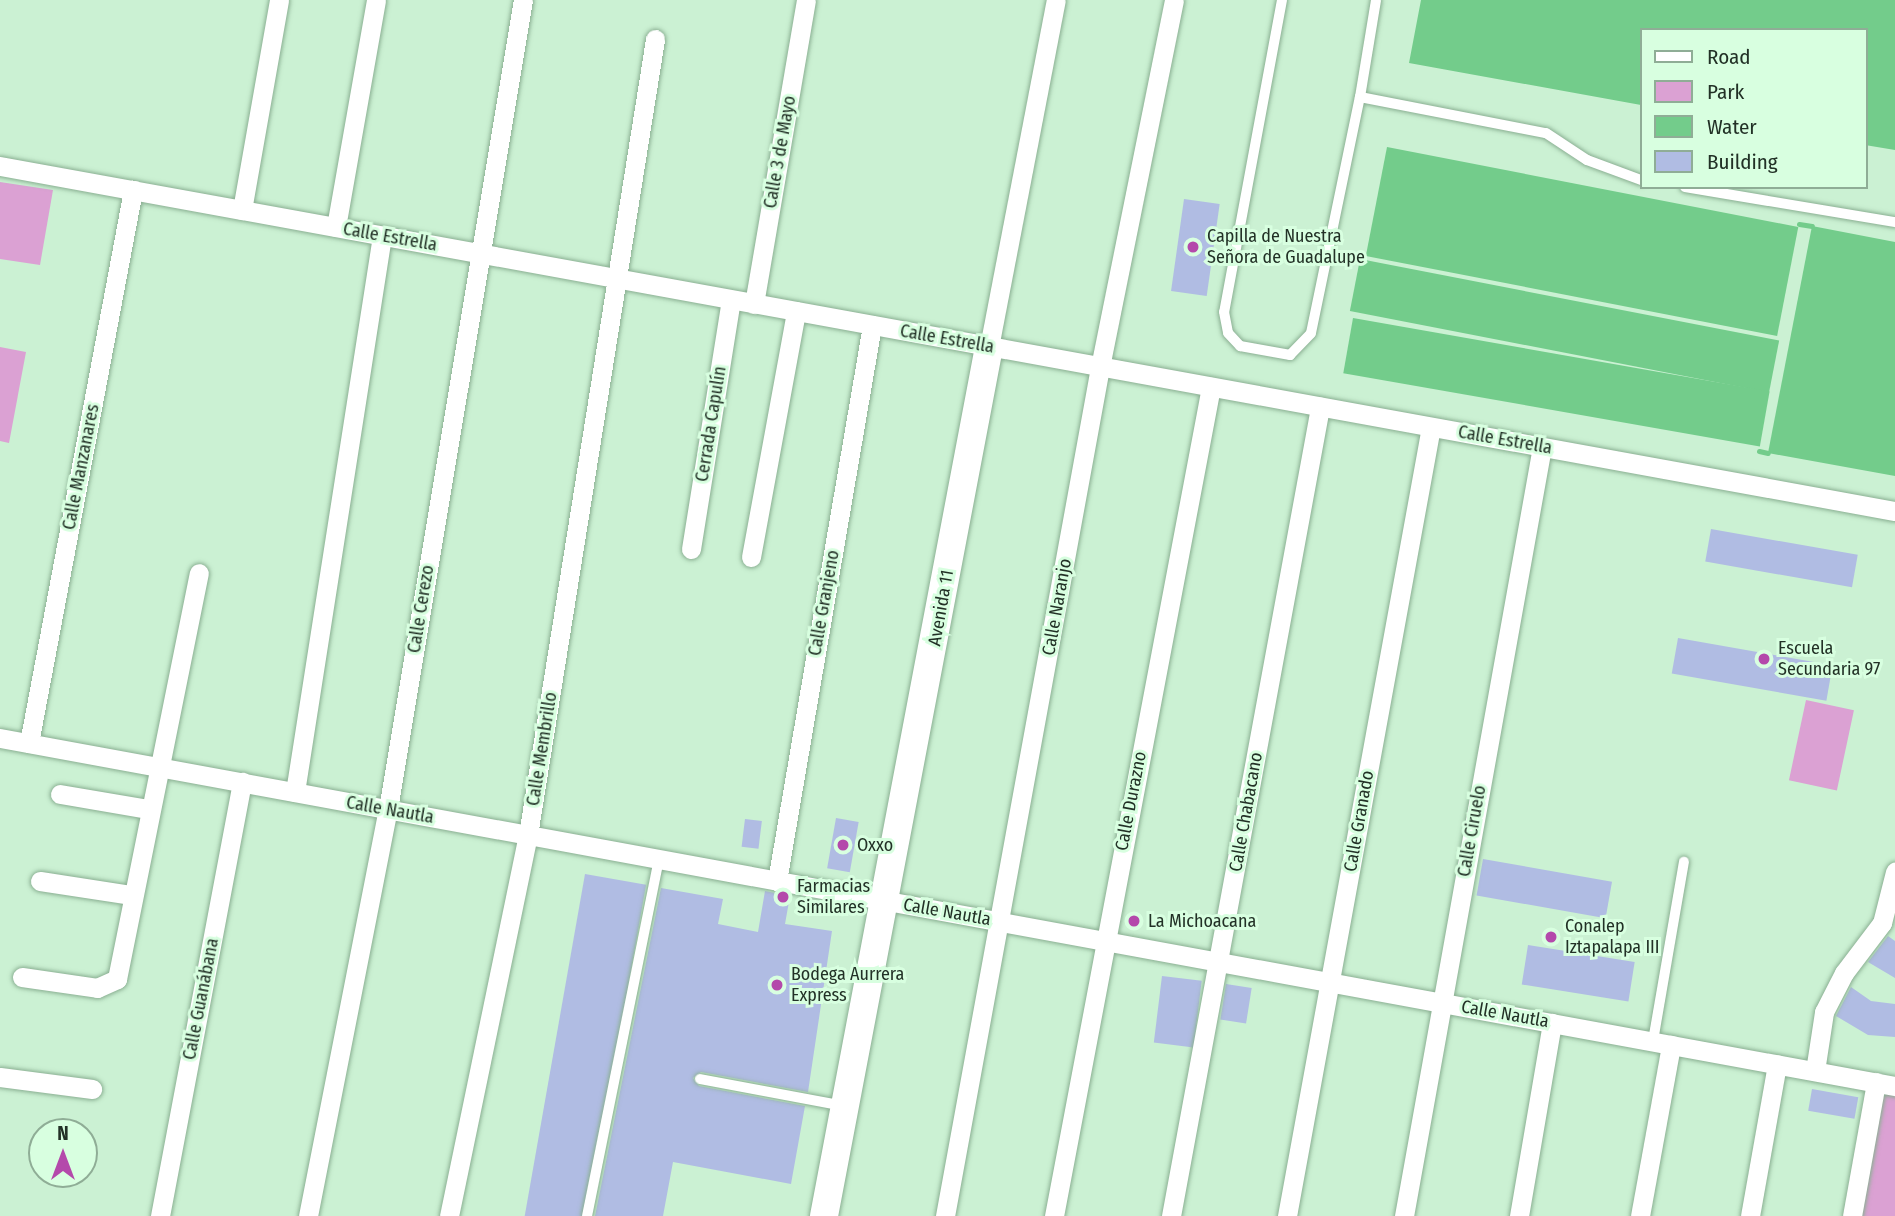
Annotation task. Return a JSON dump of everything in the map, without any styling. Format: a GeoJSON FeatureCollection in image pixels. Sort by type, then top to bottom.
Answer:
{"type":"FeatureCollection","features":[{"type":"Feature","properties":{"kind":"street"},"geometry":{"type":"LineString","coordinates":[[242,210],[279,0]]}},
{"type":"Feature","properties":{"kind":"street"},"geometry":{"type":"LineString","coordinates":[[336,227],[376,0]]}},
{"type":"Feature","properties":{"kind":"street","name":"Calle Cerezo"},"geometry":{"type":"LineString","coordinates":[[308,1216],[387,809],[523,0]]}},
{"type":"Feature","properties":{"kind":"street","name":"Calle 3 de Mayo"},"geometry":{"type":"LineString","coordinates":[[754,304],[806,0]]}},
{"type":"Feature","properties":{"kind":"street","name":"Avenida 11"},"geometry":{"type":"LineString","coordinates":[[824,1216],[848,1107],[1056,0]]}},
{"type":"Feature","properties":{"kind":"street","name":"Calle Naranjo"},"geometry":{"type":"LineString","coordinates":[[946,1216],[1100,367],[1174,0]]}},
{"type":"Feature","properties":{"kind":"street","name":"Calle Membrillo"},"geometry":{"type":"LineString","coordinates":[[449,1216],[528,835],[655,39]]}},
{"type":"Feature","properties":{"kind":"street","name":"Calle Estrella"},"geometry":{"type":"LineString","coordinates":[[0,166],[1895,511]]}},
{"type":"Feature","properties":{"kind":"street","name":"Calle Manzanares"},"geometry":{"type":"LineString","coordinates":[[29,743],[134,190]]}},
{"type":"Feature","properties":{"kind":"street"},"geometry":{"type":"LineString","coordinates":[[295,792],[382,236]]}},
{"type":"Feature","properties":{"kind":"street","name":"Cerrada Capulín"},"geometry":{"type":"LineString","coordinates":[[691,549],[731,300]]}},
{"type":"Feature","properties":{"kind":"street"},"geometry":{"type":"LineString","coordinates":[[751,556],[796,312]]}},
{"type":"Feature","properties":{"kind":"street","name":"Calle Granjeno"},"geometry":{"type":"LineString","coordinates":[[777,880],[872,326]]}},
{"type":"Feature","properties":{"kind":"street","name":"Calle Durazno"},"geometry":{"type":"LineString","coordinates":[[1054,1216],[1211,387]]}},
{"type":"Feature","properties":{"kind":"street","name":"Calle Chabacano"},"geometry":{"type":"LineString","coordinates":[[1171,1216],[1320,407]]}},
{"type":"Feature","properties":{"kind":"street","name":"Calle Granado"},"geometry":{"type":"LineString","coordinates":[[1287,1216],[1432,427]]}},
{"type":"Feature","properties":{"kind":"street","name":"Calle Ciruelo"},"geometry":{"type":"LineString","coordinates":[[1404,1216],[1542,447]]}},
{"type":"Feature","properties":{"kind":"street"},"geometry":{"type":"LineString","coordinates":[[22,977],[97,988],[117,979],[149,809],[199,573]]}},
{"type":"Feature","properties":{"kind":"street","name":"Calle Nautla"},"geometry":{"type":"LineString","coordinates":[[0,738],[1886,1084]]}},
{"type":"Feature","properties":{"kind":"street","name":"Calle Guanábana"},"geometry":{"type":"LineString","coordinates":[[160,1216],[242,782]]}},
{"type":"Feature","properties":{"kind":"street"},"geometry":{"type":"LineString","coordinates":[[60,794],[149,809]]}},
{"type":"Feature","properties":{"kind":"street"},"geometry":{"type":"LineString","coordinates":[[1815,1071],[1824,1012],[1844,973],[1882,923],[1895,872]]}},
{"type":"Feature","properties":{"kind":"street"},"geometry":{"type":"LineString","coordinates":[[40,881],[132,895]]}},
{"type":"Feature","properties":{"kind":"street"},"geometry":{"type":"LineString","coordinates":[[1519,1216],[1552,1023]]}},
{"type":"Feature","properties":{"kind":"street"},"geometry":{"type":"LineString","coordinates":[[1640,1216],[1662,1043]]}},
{"type":"Feature","properties":{"kind":"street"},"geometry":{"type":"LineString","coordinates":[[1750,1216],[1777,1064]]}},
{"type":"Feature","properties":{"kind":"street"},"geometry":{"type":"LineString","coordinates":[[0,1077],[92,1089]]}},
{"type":"Feature","properties":{"kind":"street"},"geometry":{"type":"LineString","coordinates":[[1852,1216],[1886,1084]]}},
{"type":"Feature","properties":{"kind":"lane"},"geometry":{"type":"LineString","coordinates":[[1282,0],[1224,312],[1228,333],[1240,346],[1290,355],[1311,333],[1360,97],[1376,0]]}},
{"type":"Feature","properties":{"kind":"lane"},"geometry":{"type":"LineString","coordinates":[[1360,97],[1546,134],[1587,160],[1640,180]]}},
{"type":"Feature","properties":{"kind":"lane"},"geometry":{"type":"LineString","coordinates":[[1697,189],[1895,222]]}},
{"type":"Feature","properties":{"kind":"lane"},"geometry":{"type":"LineString","coordinates":[[587,1216],[659,859]]}},
{"type":"Feature","properties":{"kind":"lane"},"geometry":{"type":"LineString","coordinates":[[1662,1043],[1684,862]]}},
{"type":"Feature","properties":{"kind":"lane"},"geometry":{"type":"LineString","coordinates":[[700,1079],[848,1107]]}},
{"type":"Feature","properties":{"kind":"green space"},"geometry":{"type":"Polygon","coordinates":[[[0,182],[53,190],[40,265],[0,259],[0,182]]]}},
{"type":"Feature","properties":{"kind":"green space"},"geometry":{"type":"Polygon","coordinates":[[[0,347],[26,352],[9,443],[0,441],[0,347]]]}},
{"type":"Feature","properties":{"kind":"green space"},"geometry":{"type":"Polygon","coordinates":[[[1806,700],[1854,710],[1837,790],[1789,780],[1806,700]]]}},
{"type":"Feature","properties":{"kind":"green space"},"geometry":{"type":"Polygon","coordinates":[[[1876,1082],[1895,1086],[1895,1216],[1852,1216],[1876,1082]]]}},
{"type":"Feature","properties":{"kind":"water"},"geometry":{"type":"Polygon","coordinates":[[[1421,0],[1895,0],[1895,150],[1867,145],[1867,28],[1640,28],[1640,105],[1409,63],[1421,0]]]}},
{"type":"Feature","properties":{"kind":"water"},"geometry":{"type":"Polygon","coordinates":[[[1387,147],[1798,227],[1777,336],[1366,256],[1387,147]]]}},
{"type":"Feature","properties":{"kind":"water"},"geometry":{"type":"Polygon","coordinates":[[[1812,226],[1895,242],[1895,476],[1768,453],[1812,226]]]}},
{"type":"Feature","properties":{"kind":"water"},"geometry":{"type":"Polygon","coordinates":[[[1360,259],[1779,340],[1769,393],[1350,311],[1360,259]]]}},
{"type":"Feature","properties":{"kind":"water"},"geometry":{"type":"Polygon","coordinates":[[[1353,318],[1770,391],[1760,447],[1343,373],[1353,318]]]}},
{"type":"Feature","properties":{"kind":"building","name":"Capilla de Nuestra Señora de Guadalupe"},"geometry":{"type":"Polygon","coordinates":[[[1184,199],[1220,204],[1207,296],[1171,291],[1184,199]]]}},
{"type":"Feature","properties":{"kind":"building"},"geometry":{"type":"Polygon","coordinates":[[[1711,529],[1858,555],[1852,587],[1705,561],[1711,529]]]}},
{"type":"Feature","properties":{"kind":"building"},"geometry":{"type":"Polygon","coordinates":[[[1678,638],[1833,665],[1826,701],[1672,673],[1678,638]]]}},
{"type":"Feature","properties":{"kind":"building","name":"Oxxo"},"geometry":{"type":"Polygon","coordinates":[[[836,818],[859,822],[850,872],[827,868],[836,818]]]}},
{"type":"Feature","properties":{"kind":"building"},"geometry":{"type":"Polygon","coordinates":[[[745,819],[762,821],[758,849],[742,847],[745,819]]]}},
{"type":"Feature","properties":{"kind":"building"},"geometry":{"type":"Polygon","coordinates":[[[1483,859],[1612,882],[1606,918],[1477,895],[1483,859]]]}},
{"type":"Feature","properties":{"kind":"building"},"geometry":{"type":"Polygon","coordinates":[[[585,874],[646,885],[588,1216],[525,1216],[585,874]]]}},
{"type":"Feature","properties":{"kind":"building"},"geometry":{"type":"Polygon","coordinates":[[[661,888],[723,899],[718,924],[758,932],[765,891],[790,896],[785,924],[832,931],[808,1092],[701,1072],[693,1078],[699,1086],[805,1106],[791,1184],[673,1162],[663,1216],[595,1216],[661,888]]]}},
{"type":"Feature","properties":{"kind":"building"},"geometry":{"type":"Polygon","coordinates":[[[1888,936],[1895,941],[1895,978],[1868,962],[1888,936]]]}},
{"type":"Feature","properties":{"kind":"building"},"geometry":{"type":"Polygon","coordinates":[[[1528,945],[1635,962],[1628,1001],[1522,985],[1528,945]]]}},
{"type":"Feature","properties":{"kind":"building"},"geometry":{"type":"Polygon","coordinates":[[[1162,976],[1202,981],[1194,1047],[1154,1043],[1162,976]]]}},
{"type":"Feature","properties":{"kind":"building"},"geometry":{"type":"Polygon","coordinates":[[[1226,984],[1252,988],[1246,1024],[1220,1020],[1226,984]]]}},
{"type":"Feature","properties":{"kind":"building"},"geometry":{"type":"Polygon","coordinates":[[[1851,987],[1871,1001],[1895,1004],[1895,1037],[1868,1035],[1836,1016],[1851,987]]]}},
{"type":"Feature","properties":{"kind":"building"},"geometry":{"type":"Polygon","coordinates":[[[1812,1089],[1858,1097],[1854,1119],[1808,1111],[1812,1089]]]}},
{"type":"Feature","properties":{"kind":"waterway"},"geometry":{"type":"LineString","coordinates":[[1799,224],[1812,226]]}},
{"type":"Feature","properties":{"kind":"waterway"},"geometry":{"type":"LineString","coordinates":[[1759,451],[1768,453]]}},
{"type":"Feature","properties":{"kind":"place","name":"Capilla de Nuestra Señora de Guadalupe"},"geometry":{"type":"Point","coordinates":[1193,247]}},
{"type":"Feature","properties":{"kind":"place","name":"Escuela Secundaria 97"},"geometry":{"type":"Point","coordinates":[1764,659]}},
{"type":"Feature","properties":{"kind":"place","name":"Oxxo"},"geometry":{"type":"Point","coordinates":[843,845]}},
{"type":"Feature","properties":{"kind":"place","name":"Farmacias Similares"},"geometry":{"type":"Point","coordinates":[783,897]}},
{"type":"Feature","properties":{"kind":"place","name":"La Michoacana"},"geometry":{"type":"Point","coordinates":[1134,921]}},
{"type":"Feature","properties":{"kind":"place","name":"Conalep Iztapalapa III"},"geometry":{"type":"Point","coordinates":[1551,937]}},
{"type":"Feature","properties":{"kind":"place","name":"Bodega Aurrera Express"},"geometry":{"type":"Point","coordinates":[777,985]}}]}
